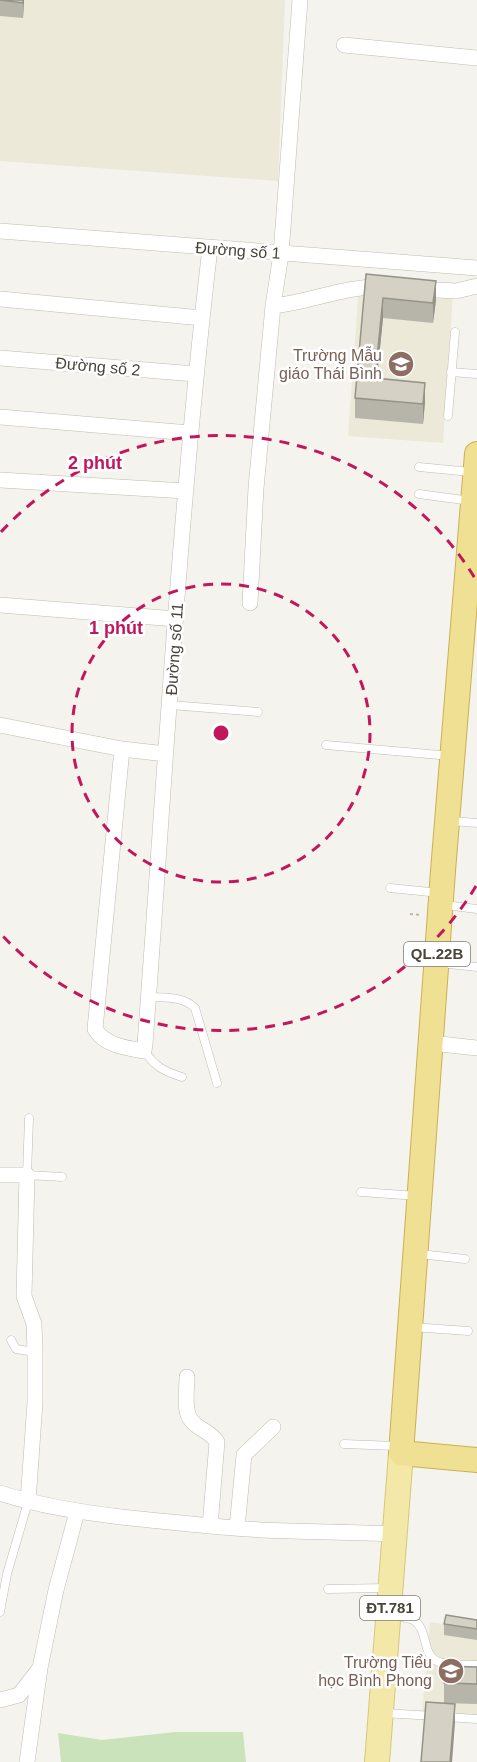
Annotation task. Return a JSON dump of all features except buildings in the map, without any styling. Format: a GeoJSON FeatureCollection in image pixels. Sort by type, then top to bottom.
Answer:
{"type":"FeatureCollection","features":[{"type":"Feature","properties":{"kind":"highway","name":"QL.22B"},"geometry":{"type":"LineString","coordinates":[[401,1450],[452,756],[471,610],[473,501],[477,464]]}},
{"type":"Feature","properties":{"kind":"highway"},"geometry":{"type":"LineString","coordinates":[[401,1450],[477,1460]]}},
{"type":"Feature","properties":{"kind":"main road","name":"ĐT.781"},"geometry":{"type":"LineString","coordinates":[[377,1762],[401,1450]]}},
{"type":"Feature","properties":{"kind":"street"},"geometry":{"type":"LineString","coordinates":[[250,603],[256,488],[273,306],[281,254],[300,0]]}},
{"type":"Feature","properties":{"kind":"street"},"geometry":{"type":"LineString","coordinates":[[344,45],[477,58]]}},
{"type":"Feature","properties":{"kind":"street","name":"Đường số 1"},"geometry":{"type":"LineString","coordinates":[[0,231],[477,268]]}},
{"type":"Feature","properties":{"kind":"street","name":"Đường số 11"},"geometry":{"type":"LineString","coordinates":[[144,1051],[190,434],[210,248]]}},
{"type":"Feature","properties":{"kind":"street"},"geometry":{"type":"LineString","coordinates":[[273,306],[367,286],[444,291],[477,286]]}},
{"type":"Feature","properties":{"kind":"street"},"geometry":{"type":"LineString","coordinates":[[0,298],[202,318]]}},
{"type":"Feature","properties":{"kind":"street","name":"Đường số 2"},"geometry":{"type":"LineString","coordinates":[[0,358],[195,374]]}},
{"type":"Feature","properties":{"kind":"street"},"geometry":{"type":"LineString","coordinates":[[0,417],[190,434]]}},
{"type":"Feature","properties":{"kind":"street"},"geometry":{"type":"LineString","coordinates":[[0,480],[186,491]]}},
{"type":"Feature","properties":{"kind":"street"},"geometry":{"type":"LineString","coordinates":[[0,605],[176,620]]}},
{"type":"Feature","properties":{"kind":"street"},"geometry":{"type":"LineString","coordinates":[[0,724],[122,749],[166,754]]}},
{"type":"Feature","properties":{"kind":"street"},"geometry":{"type":"LineString","coordinates":[[122,749],[95,1029],[105,1041],[144,1051]]}},
{"type":"Feature","properties":{"kind":"street"},"geometry":{"type":"LineString","coordinates":[[431,1043],[477,1048]]}},
{"type":"Feature","properties":{"kind":"street"},"geometry":{"type":"LineString","coordinates":[[0,1175],[27,1175],[24,1296],[34,1324],[35,1352],[35,1402],[28,1502]]}},
{"type":"Feature","properties":{"kind":"street"},"geometry":{"type":"LineString","coordinates":[[187,1377],[186,1409],[191,1421],[213,1436],[217,1442],[210,1526]]}},
{"type":"Feature","properties":{"kind":"street"},"geometry":{"type":"LineString","coordinates":[[237,1528],[244,1455],[273,1427]]}},
{"type":"Feature","properties":{"kind":"street"},"geometry":{"type":"LineString","coordinates":[[0,1493],[28,1502],[77,1512],[210,1526],[394,1534]]}},
{"type":"Feature","properties":{"kind":"street"},"geometry":{"type":"LineString","coordinates":[[27,1762],[40,1668],[56,1590],[77,1512]]}},
{"type":"Feature","properties":{"kind":"street"},"geometry":{"type":"LineString","coordinates":[[0,1700],[19,1695],[40,1668]]}},
{"type":"Feature","properties":{"kind":"lane"},"geometry":{"type":"LineString","coordinates":[[448,416],[455,332]]}},
{"type":"Feature","properties":{"kind":"lane"},"geometry":{"type":"LineString","coordinates":[[451,372],[477,374]]}},
{"type":"Feature","properties":{"kind":"lane"},"geometry":{"type":"LineString","coordinates":[[419,467],[477,464]]}},
{"type":"Feature","properties":{"kind":"lane"},"geometry":{"type":"LineString","coordinates":[[419,494],[473,501]]}},
{"type":"Feature","properties":{"kind":"lane"},"geometry":{"type":"LineString","coordinates":[[170,705],[258,712]]}},
{"type":"Feature","properties":{"kind":"lane"},"geometry":{"type":"LineString","coordinates":[[326,745],[452,756]]}},
{"type":"Feature","properties":{"kind":"lane"},"geometry":{"type":"LineString","coordinates":[[447,820],[477,823]]}},
{"type":"Feature","properties":{"kind":"lane"},"geometry":{"type":"LineString","coordinates":[[390,888],[477,909]]}},
{"type":"Feature","properties":{"kind":"lane"},"geometry":{"type":"LineString","coordinates":[[436,963],[477,967]]}},
{"type":"Feature","properties":{"kind":"lane"},"geometry":{"type":"LineString","coordinates":[[149,997],[176,998],[189,1002],[195,1008],[217,1083]]}},
{"type":"Feature","properties":{"kind":"lane"},"geometry":{"type":"LineString","coordinates":[[144,1051],[154,1064],[182,1077]]}},
{"type":"Feature","properties":{"kind":"lane"},"geometry":{"type":"LineString","coordinates":[[29,1118],[27,1175],[62,1177]]}},
{"type":"Feature","properties":{"kind":"lane"},"geometry":{"type":"LineString","coordinates":[[361,1192],[419,1196]]}},
{"type":"Feature","properties":{"kind":"lane"},"geometry":{"type":"LineString","coordinates":[[415,1254],[465,1259]]}},
{"type":"Feature","properties":{"kind":"lane"},"geometry":{"type":"LineString","coordinates":[[410,1327],[468,1330]]}},
{"type":"Feature","properties":{"kind":"lane"},"geometry":{"type":"LineString","coordinates":[[11,1340],[16,1349],[35,1352]]}},
{"type":"Feature","properties":{"kind":"lane"},"geometry":{"type":"LineString","coordinates":[[344,1444],[401,1450]]}},
{"type":"Feature","properties":{"kind":"lane"},"geometry":{"type":"LineString","coordinates":[[0,1612],[4,1573],[28,1502]]}},
{"type":"Feature","properties":{"kind":"lane"},"geometry":{"type":"LineString","coordinates":[[328,1589],[391,1588]]}},
{"type":"Feature","properties":{"kind":"lane"},"geometry":{"type":"LineString","coordinates":[[389,1615],[414,1621],[421,1627],[431,1656],[435,1660],[444,1663],[477,1665]]}},
{"type":"Feature","properties":{"kind":"lane"},"geometry":{"type":"LineString","coordinates":[[381,1713],[477,1719]]}},
{"type":"Feature","properties":{"kind":"shaded area"},"geometry":{"type":"Polygon","coordinates":[[[0,0],[285,0],[278,181],[0,161],[0,0]]]}},
{"type":"Feature","properties":{"kind":"shaded area","name":"Trường Mẫu giáo Thái Bình"},"geometry":{"type":"Polygon","coordinates":[[[359,286],[453,293],[443,443],[348,436],[359,286]]]}},
{"type":"Feature","properties":{"kind":"shaded area","name":"Trường Tiểu học Bình Phong"},"geometry":{"type":"Polygon","coordinates":[[[430,1622],[477,1630],[477,1716],[422,1712],[430,1622]]]}},
{"type":"Feature","properties":{"kind":"green space"},"geometry":{"type":"Polygon","coordinates":[[[175,1732],[243,1732],[246,1762],[61,1762],[58,1733],[102,1740],[175,1732]]]}},
{"type":"Feature","properties":{"kind":"place","name":"Trường Mẫu giáo Thái Bình"},"geometry":{"type":"Point","coordinates":[401,364]}},
{"type":"Feature","properties":{"kind":"place","name":"Trường Tiểu học Bình Phong"},"geometry":{"type":"Point","coordinates":[451,1671]}}]}
